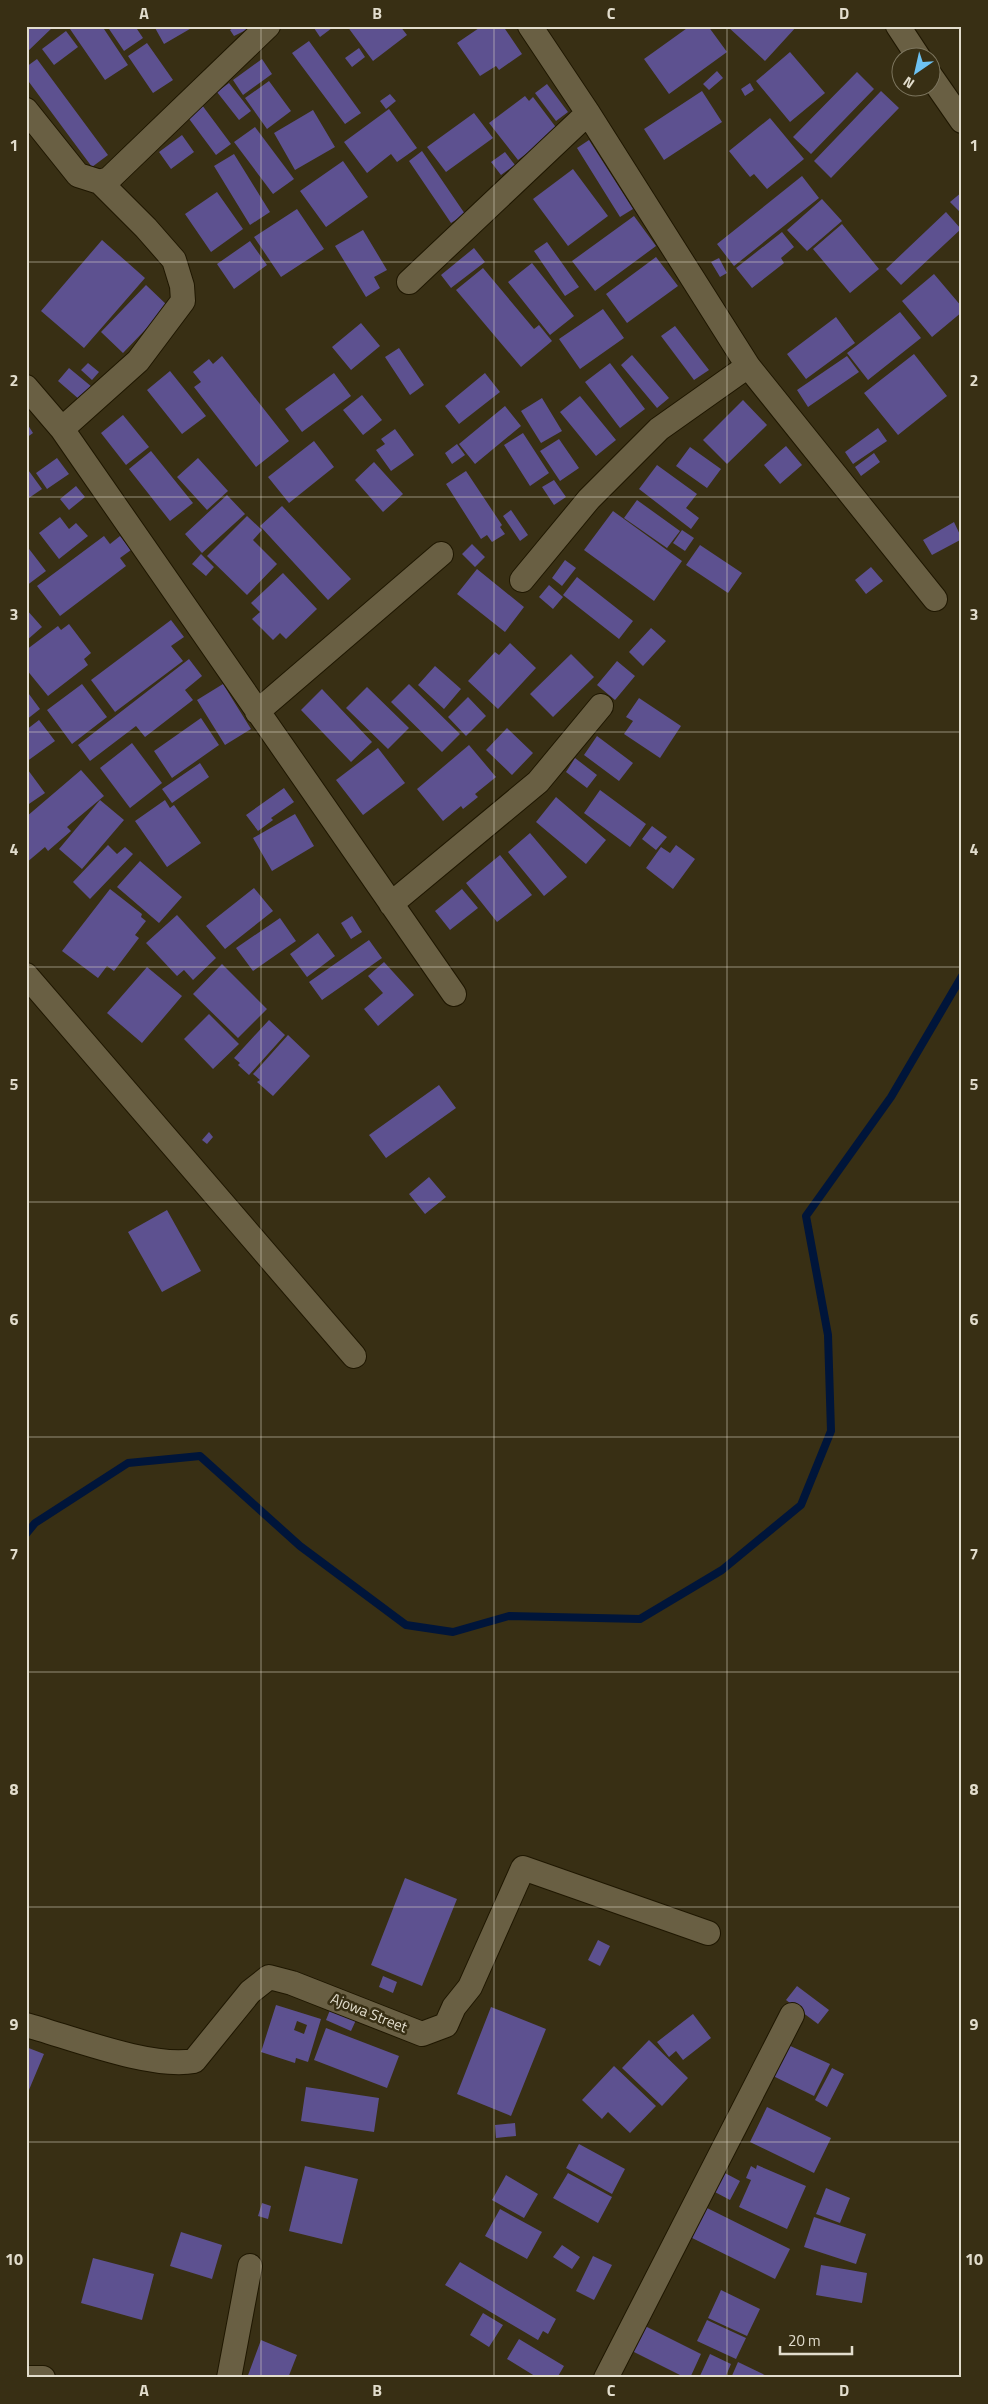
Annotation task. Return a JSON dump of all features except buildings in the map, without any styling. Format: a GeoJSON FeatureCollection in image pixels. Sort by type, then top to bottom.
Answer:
{"type":"FeatureCollection","features":[{"type":"Feature","properties":{"kind":"street"},"geometry":{"type":"LineString","coordinates":[[100,182],[108,179],[268,26]]}},
{"type":"Feature","properties":{"kind":"street"},"geometry":{"type":"LineString","coordinates":[[530,26],[588,113],[748,366],[934,599]]}},
{"type":"Feature","properties":{"kind":"street"},"geometry":{"type":"LineString","coordinates":[[898,26],[912,48]]}},
{"type":"Feature","properties":{"kind":"street"},"geometry":{"type":"LineString","coordinates":[[940,89],[962,121]]}},
{"type":"Feature","properties":{"kind":"street"},"geometry":{"type":"LineString","coordinates":[[26,110],[78,175],[100,182],[146,228],[174,260],[182,286],[182,301],[138,361],[62,429]]}},
{"type":"Feature","properties":{"kind":"street"},"geometry":{"type":"LineString","coordinates":[[409,282],[588,113]]}},
{"type":"Feature","properties":{"kind":"street"},"geometry":{"type":"LineString","coordinates":[[522,580],[589,499],[659,429],[748,366]]}},
{"type":"Feature","properties":{"kind":"street"},"geometry":{"type":"LineString","coordinates":[[26,387],[62,429],[454,994]]}},
{"type":"Feature","properties":{"kind":"street"},"geometry":{"type":"LineString","coordinates":[[257,712],[441,554]]}},
{"type":"Feature","properties":{"kind":"street"},"geometry":{"type":"LineString","coordinates":[[391,904],[538,782],[601,706]]}},
{"type":"Feature","properties":{"kind":"street"},"geometry":{"type":"LineString","coordinates":[[26,974],[354,1356]]}},
{"type":"Feature","properties":{"kind":"street","name":"Ajowa Street"},"geometry":{"type":"LineString","coordinates":[[26,2025],[144,2058],[177,2064],[194,2061],[250,1992],[268,1977],[292,1983],[422,2034],[446,2024],[454,2007],[470,1987],[523,1868],[708,1933]]}},
{"type":"Feature","properties":{"kind":"street"},"geometry":{"type":"LineString","coordinates":[[606,2378],[792,2016]]}},
{"type":"Feature","properties":{"kind":"street"},"geometry":{"type":"LineString","coordinates":[[229,2378],[250,2266]]}},
{"type":"Feature","properties":{"kind":"street"},"geometry":{"type":"LineString","coordinates":[[26,2378],[35,2376],[43,2378]]}},
{"type":"Feature","properties":{"kind":"waterway"},"geometry":{"type":"LineString","coordinates":[[26,1534],[35,1523],[128,1463],[200,1456],[300,1546],[406,1625],[453,1632],[509,1616],[640,1619],[722,1570],[801,1505],[831,1431],[828,1335],[806,1216],[891,1097],[962,976]]}}]}
